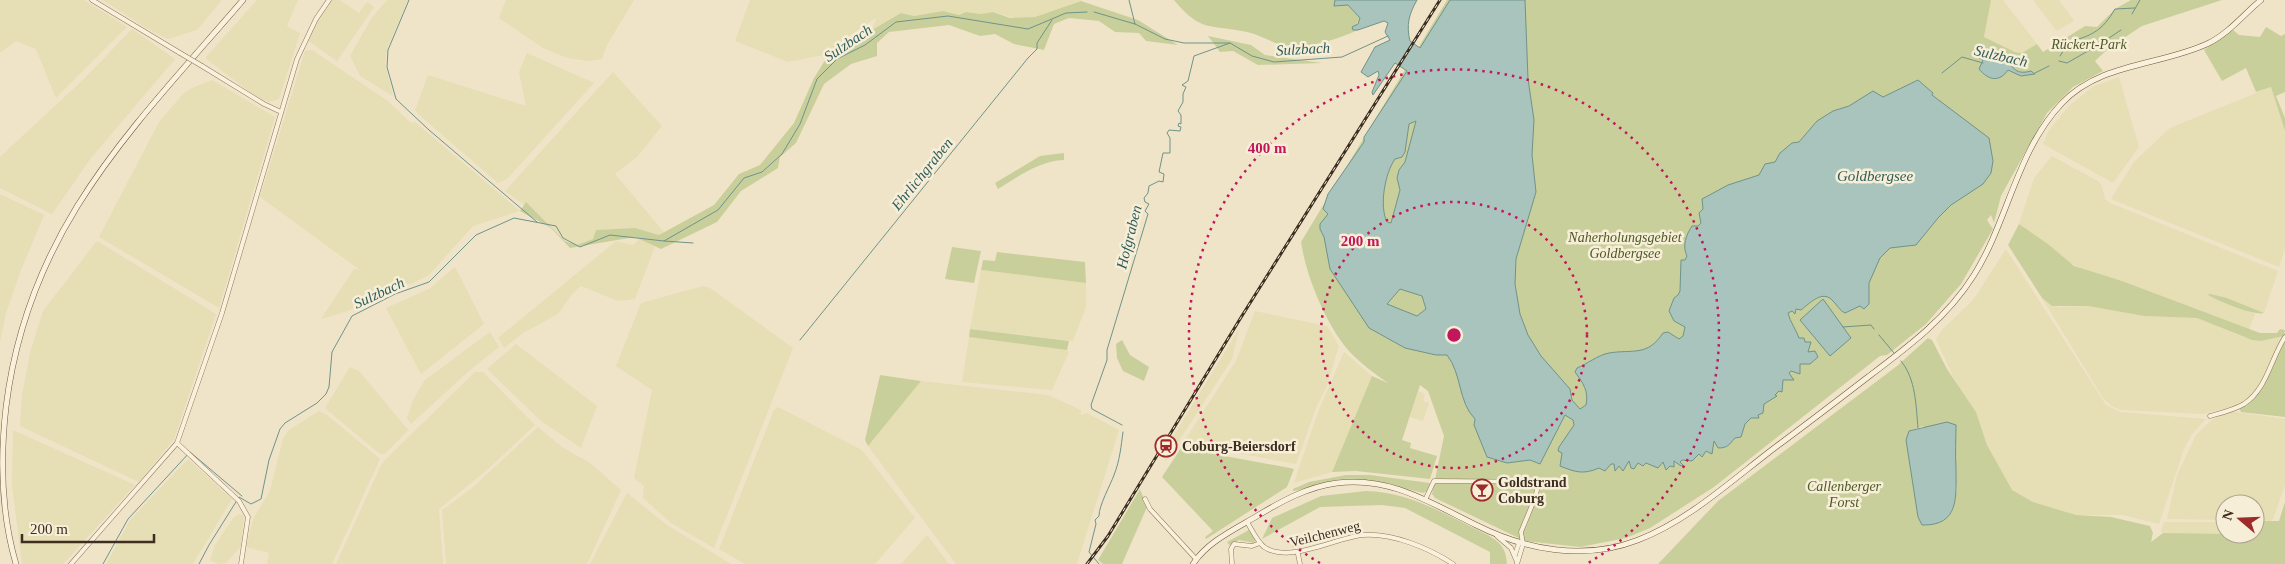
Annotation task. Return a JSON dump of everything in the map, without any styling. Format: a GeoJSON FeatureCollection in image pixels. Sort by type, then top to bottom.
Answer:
{"type":"FeatureCollection","features":[{"type":"Feature","properties":{"kind":"street"},"geometry":{"type":"LineString","coordinates":[[92,0],[264,104],[281,112]]}},
{"type":"Feature","properties":{"kind":"street"},"geometry":{"type":"LineString","coordinates":[[16,564],[5,521],[2,491],[4,422],[16,347],[34,292],[63,227],[105,163],[243,0]]}},
{"type":"Feature","properties":{"kind":"street"},"geometry":{"type":"LineString","coordinates":[[71,564],[177,443],[222,313],[297,59],[319,14],[329,0]]}},
{"type":"Feature","properties":{"kind":"street"},"geometry":{"type":"LineString","coordinates":[[1193,564],[1212,545],[1284,501],[1316,488],[1352,482],[1378,484],[1405,490],[1426,498],[1491,532],[1519,543],[1550,549],[1588,551],[1622,545],[1651,534],[1705,500],[1913,343],[1954,304],[1976,271],[1993,238],[2033,144],[2047,121],[2074,92],[2104,74],[2169,59],[2206,44],[2222,35],[2261,0]]}},
{"type":"Feature","properties":{"kind":"street"},"geometry":{"type":"LineString","coordinates":[[2210,416],[2235,408],[2251,398],[2259,389],[2285,337]]}},
{"type":"Feature","properties":{"kind":"street"},"geometry":{"type":"LineString","coordinates":[[177,443],[238,500],[248,517],[242,564]]}},
{"type":"Feature","properties":{"kind":"street"},"geometry":{"type":"LineString","coordinates":[[1426,498],[1434,481],[1550,482]]}},
{"type":"Feature","properties":{"kind":"street"},"geometry":{"type":"LineString","coordinates":[[1515,555],[1535,498],[1538,482]]}},
{"type":"Feature","properties":{"kind":"street"},"geometry":{"type":"LineString","coordinates":[[1145,499],[1150,509],[1196,559]]}},
{"type":"Feature","properties":{"kind":"street","name":"Veilchenweg"},"geometry":{"type":"LineString","coordinates":[[1247,522],[1266,549],[1281,555],[1298,554],[1348,537],[1379,535],[1408,544],[1453,564]]}},
{"type":"Feature","properties":{"kind":"street"},"geometry":{"type":"LineString","coordinates":[[1491,532],[1508,544],[1515,555],[1517,563]]}},
{"type":"Feature","properties":{"kind":"street"},"geometry":{"type":"LineString","coordinates":[[1232,564],[1230,551],[1234,544],[1252,546],[1260,543]]}},
{"type":"Feature","properties":{"kind":"street"},"geometry":{"type":"LineString","coordinates":[[1517,563],[1519,543]]}},
{"type":"Feature","properties":{"kind":"street"},"geometry":{"type":"LineString","coordinates":[[1298,554],[1300,564]]}},
{"type":"Feature","properties":{"kind":"shaded area"},"geometry":{"type":"Polygon","coordinates":[[[0,0],[84,0],[127,27],[56,98],[36,49],[16,41],[0,53],[0,0]]]}},
{"type":"Feature","properties":{"kind":"shaded area"},"geometry":{"type":"Polygon","coordinates":[[[103,0],[222,0],[197,30],[168,39],[146,28],[103,0]]]}},
{"type":"Feature","properties":{"kind":"shaded area"},"geometry":{"type":"Polygon","coordinates":[[[257,0],[298,0],[287,26],[300,33],[279,99],[269,102],[254,95],[205,58],[257,0]]]}},
{"type":"Feature","properties":{"kind":"shaded area"},"geometry":{"type":"Polygon","coordinates":[[[332,0],[339,0],[359,13],[367,2],[374,7],[337,61],[307,40],[321,14],[332,0]]]}},
{"type":"Feature","properties":{"kind":"shaded area"},"geometry":{"type":"Polygon","coordinates":[[[387,0],[408,0],[388,46],[385,63],[393,96],[360,76],[350,56],[371,19],[387,0]]]}},
{"type":"Feature","properties":{"kind":"shaded area"},"geometry":{"type":"Polygon","coordinates":[[[506,0],[634,0],[607,45],[602,59],[589,61],[567,58],[543,48],[499,18],[506,0]]]}},
{"type":"Feature","properties":{"kind":"shaded area"},"geometry":{"type":"Polygon","coordinates":[[[750,0],[1083,0],[1035,17],[1018,19],[993,12],[981,14],[966,12],[959,15],[943,11],[914,16],[901,13],[872,30],[876,18],[834,46],[829,54],[788,62],[735,41],[750,0]]]}},
{"type":"Feature","properties":{"kind":"shaded area"},"geometry":{"type":"Polygon","coordinates":[[[1990,0],[2003,0],[2037,44],[2022,53],[2015,52],[1984,37],[1990,0]]]}},
{"type":"Feature","properties":{"kind":"shaded area"},"geometry":{"type":"Polygon","coordinates":[[[2033,0],[2059,0],[2074,21],[2057,31],[2033,0]]]}},
{"type":"Feature","properties":{"kind":"shaded area"},"geometry":{"type":"Polygon","coordinates":[[[132,29],[175,59],[91,158],[52,214],[0,188],[0,157],[85,78],[132,29]]]}},
{"type":"Feature","properties":{"kind":"shaded area"},"geometry":{"type":"Polygon","coordinates":[[[312,50],[388,101],[411,123],[415,122],[520,211],[473,226],[429,275],[411,284],[398,285],[348,311],[321,319],[354,269],[360,270],[260,197],[305,51],[312,50]]]}},
{"type":"Feature","properties":{"kind":"shaded area"},"geometry":{"type":"Polygon","coordinates":[[[527,53],[594,83],[507,179],[498,183],[415,110],[428,75],[526,106],[519,72],[527,53]]]}},
{"type":"Feature","properties":{"kind":"shaded area"},"geometry":{"type":"Polygon","coordinates":[[[613,72],[662,126],[638,156],[615,174],[664,232],[659,235],[635,228],[596,230],[593,239],[577,245],[563,238],[526,202],[524,205],[505,191],[613,72]]]}},
{"type":"Feature","properties":{"kind":"shaded area"},"geometry":{"type":"Polygon","coordinates":[[[2119,77],[2139,147],[2113,183],[2043,144],[2048,132],[2069,106],[2094,86],[2119,77]]]}},
{"type":"Feature","properties":{"kind":"shaded area"},"geometry":{"type":"Polygon","coordinates":[[[212,80],[275,117],[219,308],[99,237],[159,122],[183,94],[212,80]]]}},
{"type":"Feature","properties":{"kind":"shaded area"},"geometry":{"type":"Polygon","coordinates":[[[2271,87],[2285,131],[2285,248],[2279,267],[2111,199],[2134,162],[2170,128],[2271,87]]]}},
{"type":"Feature","properties":{"kind":"shaded area"},"geometry":{"type":"Polygon","coordinates":[[[2052,156],[2098,181],[2102,186],[2105,199],[2110,203],[2278,271],[2264,313],[2227,298],[2226,302],[2255,314],[2249,330],[2122,281],[2084,270],[2065,260],[2048,244],[2019,224],[2034,178],[2052,156]]]}},
{"type":"Feature","properties":{"kind":"shaded area"},"geometry":{"type":"Polygon","coordinates":[[[0,194],[44,215],[21,270],[6,313],[0,342],[0,194]]]}},
{"type":"Feature","properties":{"kind":"shaded area"},"geometry":{"type":"Polygon","coordinates":[[[640,239],[655,246],[635,299],[618,301],[581,286],[572,294],[558,314],[523,333],[504,348],[498,338],[616,241],[633,245],[640,239]]]}},
{"type":"Feature","properties":{"kind":"shaded area"},"geometry":{"type":"Polygon","coordinates":[[[97,241],[216,314],[174,439],[139,482],[20,426],[22,395],[30,353],[43,311],[97,241]]]}},
{"type":"Feature","properties":{"kind":"shaded area"},"geometry":{"type":"Polygon","coordinates":[[[2006,249],[2106,405],[2120,412],[2206,419],[2192,434],[2184,449],[2159,524],[2122,515],[2076,515],[2033,502],[2012,490],[2002,475],[1987,445],[1976,412],[1954,379],[1936,339],[1942,330],[1973,300],[2006,249]]]}},
{"type":"Feature","properties":{"kind":"shaded area"},"geometry":{"type":"Polygon","coordinates":[[[455,267],[484,324],[421,374],[386,308],[429,289],[455,267]]]}},
{"type":"Feature","properties":{"kind":"shaded area"},"geometry":{"type":"Polygon","coordinates":[[[981,270],[1086,283],[1086,307],[1073,341],[970,329],[981,270]]]}},
{"type":"Feature","properties":{"kind":"shaded area"},"geometry":{"type":"Polygon","coordinates":[[[703,286],[710,288],[793,348],[714,548],[671,523],[643,498],[644,486],[634,478],[652,390],[616,366],[641,303],[703,286]]]}},
{"type":"Feature","properties":{"kind":"shaded area"},"geometry":{"type":"Polygon","coordinates":[[[2042,298],[2058,307],[2088,306],[2144,316],[2197,318],[2243,337],[2261,341],[2284,336],[2259,386],[2244,402],[2203,414],[2121,410],[2113,407],[2103,398],[2042,298]]]}},
{"type":"Feature","properties":{"kind":"shaded area"},"geometry":{"type":"Polygon","coordinates":[[[1255,311],[1327,326],[1339,346],[1327,386],[1316,408],[1296,464],[1183,443],[1236,361],[1255,311]]]}},
{"type":"Feature","properties":{"kind":"shaded area"},"geometry":{"type":"Polygon","coordinates":[[[1239,329],[1232,359],[1165,462],[1166,448],[1239,329]]]}},
{"type":"Feature","properties":{"kind":"shaded area"},"geometry":{"type":"Polygon","coordinates":[[[490,332],[499,347],[469,371],[411,424],[407,418],[413,400],[425,380],[490,332]]]}},
{"type":"Feature","properties":{"kind":"shaded area"},"geometry":{"type":"Polygon","coordinates":[[[969,337],[1067,350],[1069,352],[1052,390],[962,382],[969,337]]]}},
{"type":"Feature","properties":{"kind":"shaded area"},"geometry":{"type":"Polygon","coordinates":[[[516,344],[597,406],[581,448],[541,421],[487,369],[516,344]]]}},
{"type":"Feature","properties":{"kind":"shaded area"},"geometry":{"type":"Polygon","coordinates":[[[1344,352],[1372,376],[1332,472],[1294,483],[1318,412],[1344,352]]]}},
{"type":"Feature","properties":{"kind":"shaded area"},"geometry":{"type":"Polygon","coordinates":[[[350,367],[359,371],[408,430],[385,454],[380,454],[325,408],[350,367]]]}},
{"type":"Feature","properties":{"kind":"shaded area"},"geometry":{"type":"Polygon","coordinates":[[[475,372],[483,372],[535,425],[487,470],[439,509],[443,564],[336,564],[382,463],[475,372]]]}},
{"type":"Feature","properties":{"kind":"shaded area"},"geometry":{"type":"Polygon","coordinates":[[[921,381],[1048,395],[1081,410],[1081,415],[1087,413],[1119,430],[1077,564],[956,564],[868,446],[921,381]]]}},
{"type":"Feature","properties":{"kind":"shaded area"},"geometry":{"type":"Polygon","coordinates":[[[1418,391],[1425,394],[1423,401],[1429,403],[1423,421],[1410,417],[1418,391]]]}},
{"type":"Feature","properties":{"kind":"shaded area"},"geometry":{"type":"Polygon","coordinates":[[[778,407],[862,450],[915,518],[875,564],[745,564],[719,549],[774,410],[778,407]]]}},
{"type":"Feature","properties":{"kind":"shaded area"},"geometry":{"type":"Polygon","coordinates":[[[319,411],[327,415],[380,459],[332,564],[267,564],[269,553],[246,547],[253,519],[270,491],[283,438],[289,430],[319,411]]]}},
{"type":"Feature","properties":{"kind":"shaded area"},"geometry":{"type":"Polygon","coordinates":[[[2230,411],[2285,419],[2285,485],[2271,521],[2265,521],[2265,494],[2215,494],[2215,520],[2167,519],[2177,475],[2196,435],[2213,419],[2230,411]]]}},
{"type":"Feature","properties":{"kind":"shaded area"},"geometry":{"type":"Polygon","coordinates":[[[538,427],[562,447],[590,463],[621,490],[587,564],[446,564],[442,510],[471,489],[538,427]]]}},
{"type":"Feature","properties":{"kind":"shaded area"},"geometry":{"type":"Polygon","coordinates":[[[13,430],[135,485],[63,564],[22,564],[12,486],[13,430]]]}},
{"type":"Feature","properties":{"kind":"shaded area"},"geometry":{"type":"Polygon","coordinates":[[[188,459],[232,499],[193,564],[106,564],[130,520],[188,459]]]}},
{"type":"Feature","properties":{"kind":"shaded area"},"geometry":{"type":"Polygon","coordinates":[[[627,493],[667,525],[731,564],[590,564],[627,493]]]}},
{"type":"Feature","properties":{"kind":"shaded area"},"geometry":{"type":"Polygon","coordinates":[[[239,514],[244,516],[241,546],[226,563],[218,564],[210,560],[215,545],[234,517],[239,514]]]}},
{"type":"Feature","properties":{"kind":"shaded area"},"geometry":{"type":"Polygon","coordinates":[[[2164,522],[2215,522],[2215,533],[2163,533],[2161,531],[2164,522]]]}},
{"type":"Feature","properties":{"kind":"shaded area"},"geometry":{"type":"Polygon","coordinates":[[[927,535],[949,564],[901,564],[903,562],[927,535]]]}},
{"type":"Feature","properties":{"kind":"green space"},"geometry":{"type":"Polygon","coordinates":[[[1174,0],[1335,0],[1335,6],[1348,5],[1360,18],[1353,30],[1358,30],[1341,37],[1314,44],[1287,46],[1252,33],[1199,23],[1183,11],[1174,0]]]}},
{"type":"Feature","properties":{"kind":"green space","name":"Naherholungsgebiet Goldbergsee"},"geometry":{"type":"Polygon","coordinates":[[[1447,0],[1991,0],[1984,37],[2015,52],[2022,53],[2037,44],[2043,52],[2085,26],[2097,27],[2115,9],[2131,0],[2222,0],[2142,26],[2109,48],[2095,61],[2103,71],[2073,87],[2047,113],[2001,196],[1994,223],[1991,215],[1987,220],[1993,229],[1961,284],[1926,324],[1887,355],[1880,356],[1714,487],[1650,528],[1626,538],[1580,547],[1525,541],[1435,498],[1432,494],[1444,436],[1428,391],[1420,385],[1402,440],[1411,443],[1410,448],[1437,456],[1430,479],[1356,471],[1332,472],[1372,376],[1388,383],[1353,355],[1332,328],[1312,285],[1301,242],[1447,0]]]}},
{"type":"Feature","properties":{"kind":"green space"},"geometry":{"type":"Polygon","coordinates":[[[1081,1],[1138,20],[1178,45],[1146,41],[1139,33],[1115,32],[1099,21],[1069,18],[1054,24],[1044,50],[1014,44],[995,34],[980,36],[949,25],[889,32],[877,43],[877,56],[851,64],[824,84],[796,143],[780,157],[778,168],[741,191],[717,222],[661,249],[635,237],[570,248],[551,228],[520,211],[526,202],[565,241],[577,245],[593,239],[596,230],[635,228],[659,235],[714,205],[739,174],[760,165],[794,123],[814,78],[834,46],[872,30],[901,13],[914,16],[943,11],[959,15],[966,12],[981,14],[993,12],[1010,18],[1035,17],[1081,1]]]}},
{"type":"Feature","properties":{"kind":"green space"},"geometry":{"type":"Polygon","coordinates":[[[2266,27],[2281,36],[2285,34],[2285,92],[2276,96],[2285,118],[2285,131],[2271,87],[2256,92],[2246,68],[2222,81],[2204,50],[2233,30],[2239,35],[2260,37],[2266,27]]]}},
{"type":"Feature","properties":{"kind":"green space"},"geometry":{"type":"Polygon","coordinates":[[[1208,36],[1251,45],[1265,55],[1322,63],[1258,65],[1233,51],[1220,52],[1208,36]]]}},
{"type":"Feature","properties":{"kind":"green space"},"geometry":{"type":"Polygon","coordinates":[[[1064,153],[1064,160],[1038,166],[998,189],[995,183],[1040,156],[1064,153]]]}},
{"type":"Feature","properties":{"kind":"green space"},"geometry":{"type":"Polygon","coordinates":[[[2019,224],[2048,244],[2074,266],[2122,281],[2260,333],[2277,333],[2280,329],[2285,330],[2284,336],[2261,341],[2252,340],[2197,318],[2144,316],[2088,306],[2052,306],[2042,298],[2008,245],[2019,224]]]}},
{"type":"Feature","properties":{"kind":"green space"},"geometry":{"type":"Polygon","coordinates":[[[952,247],[981,251],[974,283],[945,279],[952,247]]]}},
{"type":"Feature","properties":{"kind":"green space"},"geometry":{"type":"Polygon","coordinates":[[[997,252],[1085,262],[1086,283],[981,270],[983,260],[995,261],[997,252]]]}},
{"type":"Feature","properties":{"kind":"green space"},"geometry":{"type":"Polygon","coordinates":[[[2208,295],[2227,298],[2264,313],[2252,312],[2236,307],[2208,295]]]}},
{"type":"Feature","properties":{"kind":"green space"},"geometry":{"type":"Polygon","coordinates":[[[970,329],[1069,341],[1067,350],[969,337],[970,329]]]}},
{"type":"Feature","properties":{"kind":"green space","name":"Callenberger Forst"},"geometry":{"type":"Polygon","coordinates":[[[1928,338],[1932,340],[1947,369],[1976,412],[1987,445],[2012,490],[2033,502],[2076,515],[2111,517],[2150,526],[2153,533],[2151,542],[2163,533],[2215,534],[2215,544],[2265,544],[2265,521],[2279,521],[2285,502],[2285,564],[1658,564],[1718,501],[1897,366],[1928,338]],[[1923,426],[1910,431],[1957,492],[1955,470],[1923,426]]]}},
{"type":"Feature","properties":{"kind":"green space"},"geometry":{"type":"Polygon","coordinates":[[[2285,339],[2285,417],[2241,412],[2239,408],[2254,397],[2285,339]]]}},
{"type":"Feature","properties":{"kind":"green space"},"geometry":{"type":"Polygon","coordinates":[[[1122,340],[1130,355],[1149,367],[1144,381],[1123,371],[1117,358],[1116,344],[1122,340]]]}},
{"type":"Feature","properties":{"kind":"green space"},"geometry":{"type":"Polygon","coordinates":[[[880,375],[921,381],[868,446],[865,440],[880,375]]]}},
{"type":"Feature","properties":{"kind":"green space"},"geometry":{"type":"Polygon","coordinates":[[[1181,448],[1294,469],[1287,487],[1206,539],[1205,537],[1213,531],[1162,477],[1181,448]]]}},
{"type":"Feature","properties":{"kind":"green space"},"geometry":{"type":"Polygon","coordinates":[[[1346,475],[1370,475],[1430,483],[1427,491],[1423,493],[1384,483],[1353,479],[1336,480],[1293,491],[1293,489],[1309,482],[1346,475]]]}},
{"type":"Feature","properties":{"kind":"green space"},"geometry":{"type":"Polygon","coordinates":[[[1140,489],[1147,507],[1122,564],[1103,564],[1098,560],[1140,489]]]}},
{"type":"Feature","properties":{"kind":"green space"},"geometry":{"type":"Polygon","coordinates":[[[1366,491],[1383,492],[1414,500],[1488,535],[1502,546],[1507,564],[1490,564],[1490,552],[1405,508],[1382,505],[1320,507],[1262,539],[1272,518],[1321,496],[1366,491]]]}},
{"type":"Feature","properties":{"kind":"green space"},"geometry":{"type":"Polygon","coordinates":[[[1249,530],[1255,540],[1254,543],[1239,540],[1230,546],[1227,542],[1249,530]]]}},
{"type":"Feature","properties":{"kind":"water","name":"Goldbergsee"},"geometry":{"type":"Polygon","coordinates":[[[1335,0],[1417,0],[1410,15],[1408,30],[1410,41],[1420,48],[1450,0],[1525,0],[1528,79],[1534,120],[1532,155],[1536,192],[1516,259],[1515,284],[1520,314],[1528,335],[1541,356],[1570,389],[1572,400],[1580,409],[1586,405],[1587,395],[1583,384],[1575,372],[1577,368],[1605,354],[1645,349],[1657,341],[1663,333],[1668,332],[1679,339],[1683,336],[1685,327],[1674,321],[1669,311],[1674,298],[1680,291],[1681,260],[1685,260],[1687,256],[1685,248],[1686,237],[1692,226],[1698,226],[1701,223],[1699,213],[1703,209],[1702,199],[1728,185],[1759,175],[1765,164],[1775,162],[1780,153],[1792,143],[1799,142],[1817,121],[1833,111],[1849,106],[1873,91],[1883,97],[1918,80],[1933,93],[1932,95],[1989,138],[1993,161],[1991,173],[1983,184],[1951,205],[1916,245],[1890,248],[1880,258],[1869,283],[1869,304],[1864,309],[1860,306],[1845,313],[1825,296],[1817,298],[1801,310],[1796,309],[1795,314],[1792,311],[1788,313],[1799,338],[1804,338],[1805,342],[1811,342],[1808,352],[1815,351],[1818,357],[1810,364],[1800,364],[1800,374],[1791,371],[1789,373],[1794,380],[1783,380],[1782,392],[1779,391],[1775,395],[1777,396],[1764,404],[1763,413],[1758,415],[1759,418],[1751,418],[1745,424],[1741,437],[1735,438],[1727,446],[1718,448],[1714,441],[1712,454],[1706,451],[1702,457],[1699,454],[1692,461],[1682,460],[1680,462],[1683,465],[1681,466],[1674,461],[1674,467],[1670,466],[1666,470],[1663,462],[1658,468],[1646,463],[1643,466],[1638,463],[1634,469],[1631,468],[1629,461],[1623,471],[1619,466],[1615,471],[1614,464],[1611,464],[1605,471],[1599,468],[1584,472],[1575,471],[1560,466],[1562,453],[1558,451],[1559,447],[1574,425],[1573,420],[1565,415],[1540,464],[1530,460],[1507,463],[1487,457],[1474,425],[1475,419],[1466,404],[1452,363],[1447,355],[1436,355],[1405,348],[1369,328],[1330,269],[1324,237],[1320,229],[1320,224],[1328,214],[1323,209],[1328,194],[1364,142],[1364,137],[1407,71],[1395,63],[1373,95],[1372,92],[1379,75],[1378,71],[1368,77],[1361,72],[1375,47],[1390,40],[1385,32],[1388,23],[1384,21],[1353,30],[1352,27],[1358,24],[1360,18],[1348,5],[1334,6],[1335,0]],[[1416,121],[1409,124],[1405,152],[1402,157],[1395,159],[1388,172],[1383,199],[1387,222],[1391,223],[1400,190],[1397,178],[1399,170],[1405,162],[1416,121]],[[1400,289],[1387,304],[1417,316],[1426,309],[1422,296],[1400,289]]]}},
{"type":"Feature","properties":{"kind":"water"},"geometry":{"type":"Polygon","coordinates":[[[1976,46],[1999,55],[2017,71],[2031,71],[2035,74],[2021,76],[2008,70],[2001,77],[1990,78],[1979,69],[1983,60],[1972,54],[1976,46]]]}},
{"type":"Feature","properties":{"kind":"water"},"geometry":{"type":"Polygon","coordinates":[[[1823,299],[1851,338],[1830,356],[1800,320],[1823,299]]]}},
{"type":"Feature","properties":{"kind":"water"},"geometry":{"type":"Polygon","coordinates":[[[1947,422],[1956,425],[1955,499],[1949,515],[1943,520],[1934,524],[1922,525],[1918,517],[1906,440],[1909,431],[1947,422]]]}},
{"type":"Feature","properties":{"kind":"waterway"},"geometry":{"type":"LineString","coordinates":[[409,0],[388,50],[387,67],[396,99],[429,130],[537,222]]}},
{"type":"Feature","properties":{"kind":"waterway"},"geometry":{"type":"LineString","coordinates":[[1129,0],[1135,24]]}},
{"type":"Feature","properties":{"kind":"waterway","name":"Sulzbach"},"geometry":{"type":"LineString","coordinates":[[2132,14],[2140,0]]}},
{"type":"Feature","properties":{"kind":"waterway","name":"Sulzbach"},"geometry":{"type":"LineString","coordinates":[[2060,56],[2069,42],[2096,31],[2106,22],[2115,9],[2135,8]]}},
{"type":"Feature","properties":{"kind":"waterway","name":"Sulzbach"},"geometry":{"type":"LineString","coordinates":[[199,564],[239,497],[251,504],[261,499],[269,460],[280,429],[285,423],[317,403],[326,394],[329,387],[332,352],[352,316],[395,294],[429,282],[476,235],[514,218],[556,226],[563,238],[580,247],[610,235],[664,241],[718,210],[744,178],[762,172],[782,154],[800,124],[817,79],[837,59],[865,45],[896,22],[948,16],[1028,29],[1066,13],[1087,12]]}},
{"type":"Feature","properties":{"kind":"waterway","name":"Sulzbach"},"geometry":{"type":"LineString","coordinates":[[1094,12],[1135,24],[1165,39],[1184,43],[1230,43],[1252,56],[1274,62],[1342,57],[1388,36]]}},
{"type":"Feature","properties":{"kind":"waterway","name":"Ehrlichgraben"},"geometry":{"type":"LineString","coordinates":[[800,340],[1037,49],[1037,43],[1052,20]]}},
{"type":"Feature","properties":{"kind":"waterway","name":"Sulzbach"},"geometry":{"type":"LineString","coordinates":[[2109,38],[2121,30]]}},
{"type":"Feature","properties":{"kind":"waterway","name":"Hofgraben"},"geometry":{"type":"LineString","coordinates":[[1122,425],[1092,409],[1091,405],[1107,360],[1107,350],[1148,214],[1145,211],[1149,204],[1145,202],[1144,198],[1148,193],[1149,186],[1159,181],[1163,182],[1164,174],[1159,172],[1163,153],[1170,153],[1170,138],[1167,133],[1169,130],[1180,131],[1181,127],[1178,126],[1179,123],[1181,124],[1181,115],[1178,111],[1183,102],[1183,94],[1186,87],[1182,85],[1188,81],[1194,56],[1230,43]]}},
{"type":"Feature","properties":{"kind":"waterway","name":"Sulzbach"},"geometry":{"type":"LineString","coordinates":[[2059,61],[2067,63],[2102,43]]}},
{"type":"Feature","properties":{"kind":"waterway","name":"Sulzbach"},"geometry":{"type":"LineString","coordinates":[[1942,73],[1962,57],[1983,63]]}},
{"type":"Feature","properties":{"kind":"waterway","name":"Sulzbach"},"geometry":{"type":"LineString","coordinates":[[2035,73],[2049,66]]}},
{"type":"Feature","properties":{"kind":"waterway","name":"Sulzbach"},"geometry":{"type":"LineString","coordinates":[[664,241],[693,243]]}},
{"type":"Feature","properties":{"kind":"waterway"},"geometry":{"type":"LineString","coordinates":[[1843,327],[1871,325],[1874,329]]}},
{"type":"Feature","properties":{"kind":"waterway"},"geometry":{"type":"LineString","coordinates":[[1879,335],[1894,353]]}},
{"type":"Feature","properties":{"kind":"waterway"},"geometry":{"type":"LineString","coordinates":[[1901,361],[1910,376],[1916,402],[1918,428]]}},
{"type":"Feature","properties":{"kind":"waterway","name":"Hofgraben"},"geometry":{"type":"LineString","coordinates":[[1099,564],[1089,552],[1096,524],[1095,520],[1099,516],[1118,464],[1123,432]]}},
{"type":"Feature","properties":{"kind":"waterway"},"geometry":{"type":"LineString","coordinates":[[103,564],[128,519],[190,452],[242,496]]}},
{"type":"Feature","properties":{"kind":"railway"},"geometry":{"type":"LineString","coordinates":[[1087,564],[1108,536],[1240,319],[1440,0]]}},
{"type":"Feature","properties":{"kind":"place","name":"Coburg-Beiersdorf"},"geometry":{"type":"Point","coordinates":[1166,446]}},
{"type":"Feature","properties":{"kind":"place","name":"Goldstrand Coburg"},"geometry":{"type":"Point","coordinates":[1482,490]}},
{"type":"Feature","properties":{"kind":"park label","name":"Rückert-Park"},"geometry":{"type":"Point","coordinates":[2089,44]}}]}
